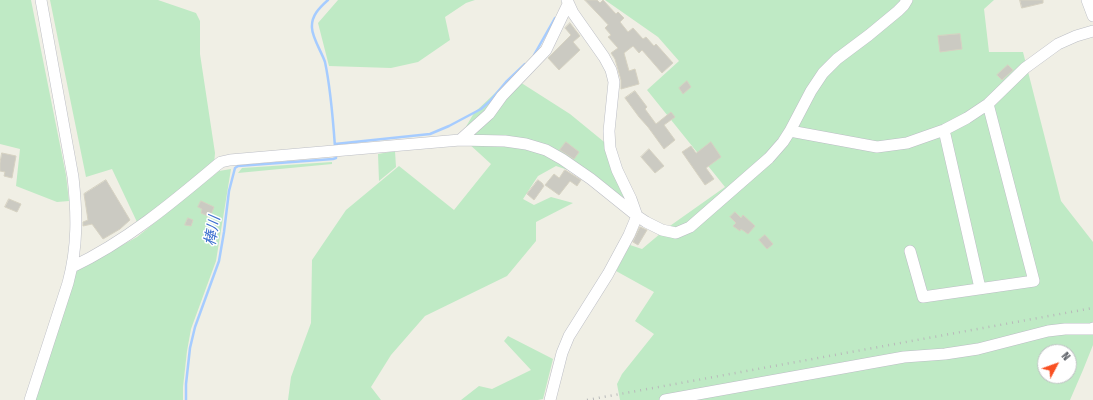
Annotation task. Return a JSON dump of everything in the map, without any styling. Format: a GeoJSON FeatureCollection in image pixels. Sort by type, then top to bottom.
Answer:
{"type":"FeatureCollection","features":[{"type":"Feature","properties":{"kind":"street"},"geometry":{"type":"LineString","coordinates":[[30,400],[72,267],[76,238],[74,176],[41,0]]}},
{"type":"Feature","properties":{"kind":"street"},"geometry":{"type":"LineString","coordinates":[[72,267],[93,257],[151,218],[222,162],[230,160],[460,140],[505,141],[526,144],[546,150],[591,179],[646,222],[662,230],[676,233],[690,227],[769,158],[783,142],[790,131],[811,91],[823,73],[837,59],[870,35],[898,11],[907,0]]}},
{"type":"Feature","properties":{"kind":"street"},"geometry":{"type":"LineString","coordinates":[[1087,0],[1093,16]]}},
{"type":"Feature","properties":{"kind":"street"},"geometry":{"type":"LineString","coordinates":[[460,140],[489,114],[502,96],[546,50],[568,2]]}},
{"type":"Feature","properties":{"kind":"street"},"geometry":{"type":"LineString","coordinates":[[550,400],[562,353],[569,336],[608,274],[637,216],[631,199],[617,170],[610,148],[608,131],[614,82],[611,70],[604,56],[573,13],[568,2]]}},
{"type":"Feature","properties":{"kind":"street"},"geometry":{"type":"LineString","coordinates":[[790,131],[877,147],[907,143],[944,130],[967,118],[988,104],[1025,68],[1058,44],[1076,36],[1093,31]]}},
{"type":"Feature","properties":{"kind":"street"},"geometry":{"type":"LineString","coordinates":[[910,251],[923,297],[1034,280],[988,104]]}},
{"type":"Feature","properties":{"kind":"street"},"geometry":{"type":"LineString","coordinates":[[944,130],[980,288]]}},
{"type":"Feature","properties":{"kind":"street"},"geometry":{"type":"LineString","coordinates":[[665,400],[904,357],[945,354],[978,349],[1048,331],[1093,328]]}},
{"type":"Feature","properties":{"kind":"green space"},"geometry":{"type":"Polygon","coordinates":[[[0,0],[31,0],[66,175],[69,201],[57,202],[16,186],[20,149],[0,144],[0,0]]]}},
{"type":"Feature","properties":{"kind":"green space"},"geometry":{"type":"Polygon","coordinates":[[[50,0],[158,0],[196,13],[200,21],[200,54],[215,153],[214,165],[137,222],[112,169],[86,177],[50,0]]]}},
{"type":"Feature","properties":{"kind":"green space"},"geometry":{"type":"Polygon","coordinates":[[[338,0],[475,0],[466,3],[445,17],[450,40],[418,62],[391,68],[329,66],[318,23],[338,0]]]}},
{"type":"Feature","properties":{"kind":"green space"},"geometry":{"type":"Polygon","coordinates":[[[605,0],[994,0],[984,9],[989,52],[1023,52],[1061,201],[1093,242],[1093,345],[1077,384],[1077,344],[1037,344],[1037,384],[1077,384],[1070,400],[620,400],[617,384],[622,374],[654,334],[635,321],[654,292],[616,271],[630,245],[642,249],[667,228],[725,187],[647,90],[679,61],[658,37],[605,0]]]}},
{"type":"Feature","properties":{"kind":"green space"},"geometry":{"type":"Polygon","coordinates":[[[512,77],[570,114],[614,150],[640,212],[601,181],[556,166],[538,176],[523,199],[534,205],[551,197],[573,203],[536,222],[536,241],[507,276],[425,316],[391,355],[371,387],[381,400],[288,400],[291,377],[311,323],[312,260],[346,210],[399,166],[454,210],[491,164],[468,143],[464,130],[474,113],[512,77]]]}},
{"type":"Feature","properties":{"kind":"green space"},"geometry":{"type":"Polygon","coordinates":[[[395,151],[396,167],[379,181],[378,154],[395,151]]]}},
{"type":"Feature","properties":{"kind":"green space"},"geometry":{"type":"Polygon","coordinates":[[[332,162],[332,164],[238,173],[242,168],[332,162]]]}},
{"type":"Feature","properties":{"kind":"green space"},"geometry":{"type":"Polygon","coordinates":[[[231,169],[216,261],[191,329],[187,351],[183,400],[35,400],[77,270],[137,237],[219,171],[231,169]]]}},
{"type":"Feature","properties":{"kind":"green space"},"geometry":{"type":"Polygon","coordinates":[[[508,336],[553,359],[543,399],[461,400],[479,386],[492,389],[531,370],[504,341],[508,336]]]}},
{"type":"Feature","properties":{"kind":"building"},"geometry":{"type":"Polygon","coordinates":[[[585,0],[597,0],[600,3],[603,0],[616,14],[618,12],[624,18],[620,22],[628,32],[633,28],[643,39],[646,37],[654,46],[656,44],[673,63],[662,73],[642,50],[639,53],[633,46],[624,53],[629,71],[635,69],[639,84],[621,89],[621,80],[615,59],[611,53],[618,48],[608,37],[611,35],[605,28],[608,25],[585,0]]]}},
{"type":"Feature","properties":{"kind":"building"},"geometry":{"type":"Polygon","coordinates":[[[1020,0],[1043,0],[1043,3],[1022,8],[1020,0]]]}},
{"type":"Feature","properties":{"kind":"building"},"geometry":{"type":"Polygon","coordinates":[[[570,23],[580,36],[573,42],[580,50],[559,70],[548,58],[571,35],[565,28],[570,23]]]}},
{"type":"Feature","properties":{"kind":"building"},"geometry":{"type":"Polygon","coordinates":[[[960,34],[962,49],[940,52],[938,36],[960,34]]]}},
{"type":"Feature","properties":{"kind":"building"},"geometry":{"type":"Polygon","coordinates":[[[1008,65],[1013,70],[1002,80],[997,75],[1008,65]]]}},
{"type":"Feature","properties":{"kind":"building"},"geometry":{"type":"Polygon","coordinates":[[[687,81],[691,87],[683,94],[679,88],[687,81]]]}},
{"type":"Feature","properties":{"kind":"building"},"geometry":{"type":"Polygon","coordinates":[[[635,91],[647,107],[645,109],[656,124],[671,112],[675,117],[664,125],[675,140],[664,149],[625,98],[635,91]]]}},
{"type":"Feature","properties":{"kind":"building"},"geometry":{"type":"Polygon","coordinates":[[[566,142],[579,152],[574,159],[560,150],[566,142]]]}},
{"type":"Feature","properties":{"kind":"building"},"geometry":{"type":"Polygon","coordinates":[[[711,142],[721,157],[706,168],[714,179],[705,185],[682,152],[691,146],[696,153],[711,142]]]}},
{"type":"Feature","properties":{"kind":"building"},"geometry":{"type":"Polygon","coordinates":[[[649,149],[664,166],[655,173],[641,157],[649,149]]]}},
{"type":"Feature","properties":{"kind":"building"},"geometry":{"type":"Polygon","coordinates":[[[2,153],[16,156],[12,178],[4,176],[5,172],[0,171],[2,153]]]}},
{"type":"Feature","properties":{"kind":"building"},"geometry":{"type":"Polygon","coordinates":[[[565,170],[581,180],[577,186],[570,181],[559,195],[545,185],[554,174],[559,178],[565,170]]]}},
{"type":"Feature","properties":{"kind":"building"},"geometry":{"type":"Polygon","coordinates":[[[106,180],[130,220],[120,229],[103,239],[92,224],[83,226],[83,222],[88,220],[84,194],[106,180]]]}},
{"type":"Feature","properties":{"kind":"building"},"geometry":{"type":"Polygon","coordinates":[[[538,180],[544,186],[534,200],[527,194],[538,180]]]}},
{"type":"Feature","properties":{"kind":"building"},"geometry":{"type":"Polygon","coordinates":[[[9,199],[21,204],[17,212],[5,207],[9,199]]]}},
{"type":"Feature","properties":{"kind":"building"},"geometry":{"type":"Polygon","coordinates":[[[201,201],[214,207],[210,217],[201,213],[202,209],[198,207],[201,201]]]}},
{"type":"Feature","properties":{"kind":"building"},"geometry":{"type":"Polygon","coordinates":[[[735,212],[741,218],[743,215],[755,226],[748,234],[733,226],[736,223],[730,217],[735,212]]]}},
{"type":"Feature","properties":{"kind":"building"},"geometry":{"type":"Polygon","coordinates":[[[188,218],[193,220],[191,226],[185,225],[188,218]]]}},
{"type":"Feature","properties":{"kind":"building"},"geometry":{"type":"Polygon","coordinates":[[[640,227],[647,230],[638,245],[633,242],[640,227]]]}},
{"type":"Feature","properties":{"kind":"building"},"geometry":{"type":"Polygon","coordinates":[[[765,235],[773,244],[767,249],[759,240],[765,235]]]}},
{"type":"Feature","properties":{"kind":"waterway","name":"棒川"},"geometry":{"type":"LineString","coordinates":[[328,0],[314,16],[312,32],[325,62],[332,104],[335,147]]}},
{"type":"Feature","properties":{"kind":"waterway"},"geometry":{"type":"LineString","coordinates":[[534,55],[555,18]]}},
{"type":"Feature","properties":{"kind":"waterway"},"geometry":{"type":"LineString","coordinates":[[335,144],[430,134],[481,109],[525,64]]}},
{"type":"Feature","properties":{"kind":"waterway","name":"棒川"},"geometry":{"type":"LineString","coordinates":[[186,400],[186,384],[190,348],[195,327],[219,261],[229,191],[235,168],[238,166],[333,159],[336,158],[336,154]]}},
{"type":"Feature","properties":{"kind":"railway"},"geometry":{"type":"LineString","coordinates":[[587,400],[1093,308]]}}]}
